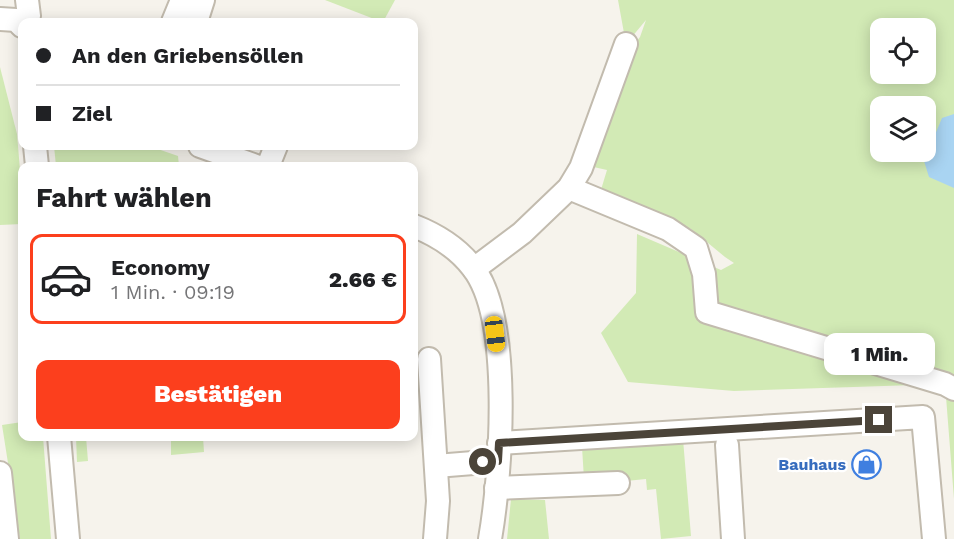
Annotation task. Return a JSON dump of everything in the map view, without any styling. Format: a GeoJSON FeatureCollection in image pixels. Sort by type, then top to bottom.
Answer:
{"type":"FeatureCollection","features":[{"type":"Feature","properties":{"kind":"street"},"geometry":{"type":"LineString","coordinates":[[27,0],[28,18]]}},
{"type":"Feature","properties":{"kind":"street"},"geometry":{"type":"LineString","coordinates":[[175,18],[182,0]]}},
{"type":"Feature","properties":{"kind":"street"},"geometry":{"type":"LineString","coordinates":[[197,18],[203,0]]}},
{"type":"Feature","properties":{"kind":"street"},"geometry":{"type":"LineString","coordinates":[[0,19],[18,21]]}},
{"type":"Feature","properties":{"kind":"street"},"geometry":{"type":"LineString","coordinates":[[474,269],[522,232],[569,188],[581,168],[626,44]]}},
{"type":"Feature","properties":{"kind":"street"},"geometry":{"type":"LineString","coordinates":[[211,150],[245,162]]}},
{"type":"Feature","properties":{"kind":"street"},"geometry":{"type":"LineString","coordinates":[[569,188],[668,228],[696,248],[704,274],[707,312],[945,384],[954,389]]}},
{"type":"Feature","properties":{"kind":"street"},"geometry":{"type":"LineString","coordinates":[[418,228],[449,244],[474,269],[488,296],[494,320],[499,362],[500,404],[499,452],[490,539]]}},
{"type":"Feature","properties":{"kind":"street"},"geometry":{"type":"LineString","coordinates":[[429,359],[438,501],[435,539]]}},
{"type":"Feature","properties":{"kind":"street"},"geometry":{"type":"LineString","coordinates":[[436,466],[499,452],[923,417],[934,539]]}},
{"type":"Feature","properties":{"kind":"street"},"geometry":{"type":"LineString","coordinates":[[59,441],[68,539]]}},
{"type":"Feature","properties":{"kind":"street"},"geometry":{"type":"LineString","coordinates":[[727,445],[733,539]]}},
{"type":"Feature","properties":{"kind":"street"},"geometry":{"type":"LineString","coordinates":[[0,479],[4,527]]}},
{"type":"Feature","properties":{"kind":"street"},"geometry":{"type":"LineString","coordinates":[[496,488],[618,483]]}},
{"type":"Feature","properties":{"kind":"green space"},"geometry":{"type":"Polygon","coordinates":[[[325,0],[395,0],[385,18],[372,18],[325,0]]]}},
{"type":"Feature","properties":{"kind":"green space"},"geometry":{"type":"Polygon","coordinates":[[[618,0],[954,0],[954,499],[945,384],[734,391],[628,382],[601,333],[636,293],[637,234],[721,270],[734,263],[691,229],[648,209],[600,193],[607,170],[589,166],[632,47],[640,37],[646,20],[626,44],[618,0]]]}},
{"type":"Feature","properties":{"kind":"green space"},"geometry":{"type":"Polygon","coordinates":[[[0,67],[17,134],[19,162],[18,224],[0,225],[0,67]]]}},
{"type":"Feature","properties":{"kind":"green space"},"geometry":{"type":"Polygon","coordinates":[[[54,150],[161,150],[178,156],[179,162],[56,162],[54,150]]]}},
{"type":"Feature","properties":{"kind":"green space"},"geometry":{"type":"Polygon","coordinates":[[[18,423],[18,441],[43,441],[51,539],[20,539],[2,425],[18,423]]]}},
{"type":"Feature","properties":{"kind":"green space"},"geometry":{"type":"Polygon","coordinates":[[[683,439],[691,536],[661,539],[656,489],[647,490],[646,479],[626,481],[584,479],[582,447],[683,439]]]}},
{"type":"Feature","properties":{"kind":"green space"},"geometry":{"type":"Polygon","coordinates":[[[76,441],[86,441],[88,461],[77,462],[76,441]]]}},
{"type":"Feature","properties":{"kind":"green space"},"geometry":{"type":"Polygon","coordinates":[[[171,441],[203,441],[204,452],[171,455],[171,441]]]}},
{"type":"Feature","properties":{"kind":"green space"},"geometry":{"type":"Polygon","coordinates":[[[511,499],[545,500],[549,539],[507,539],[511,499]]]}},
{"type":"Feature","properties":{"kind":"water"},"geometry":{"type":"Polygon","coordinates":[[[954,114],[954,188],[929,177],[924,162],[936,162],[936,132],[942,118],[954,114]]]}},
{"type":"Feature","properties":{"kind":"place","name":"Bauhaus"},"geometry":{"type":"Point","coordinates":[867,464]}},
{"type":"Feature","properties":{"kind":"route"},"geometry":{"type":"LineString","coordinates":[[483,462],[498,461],[499,443],[879,420]]}}]}
